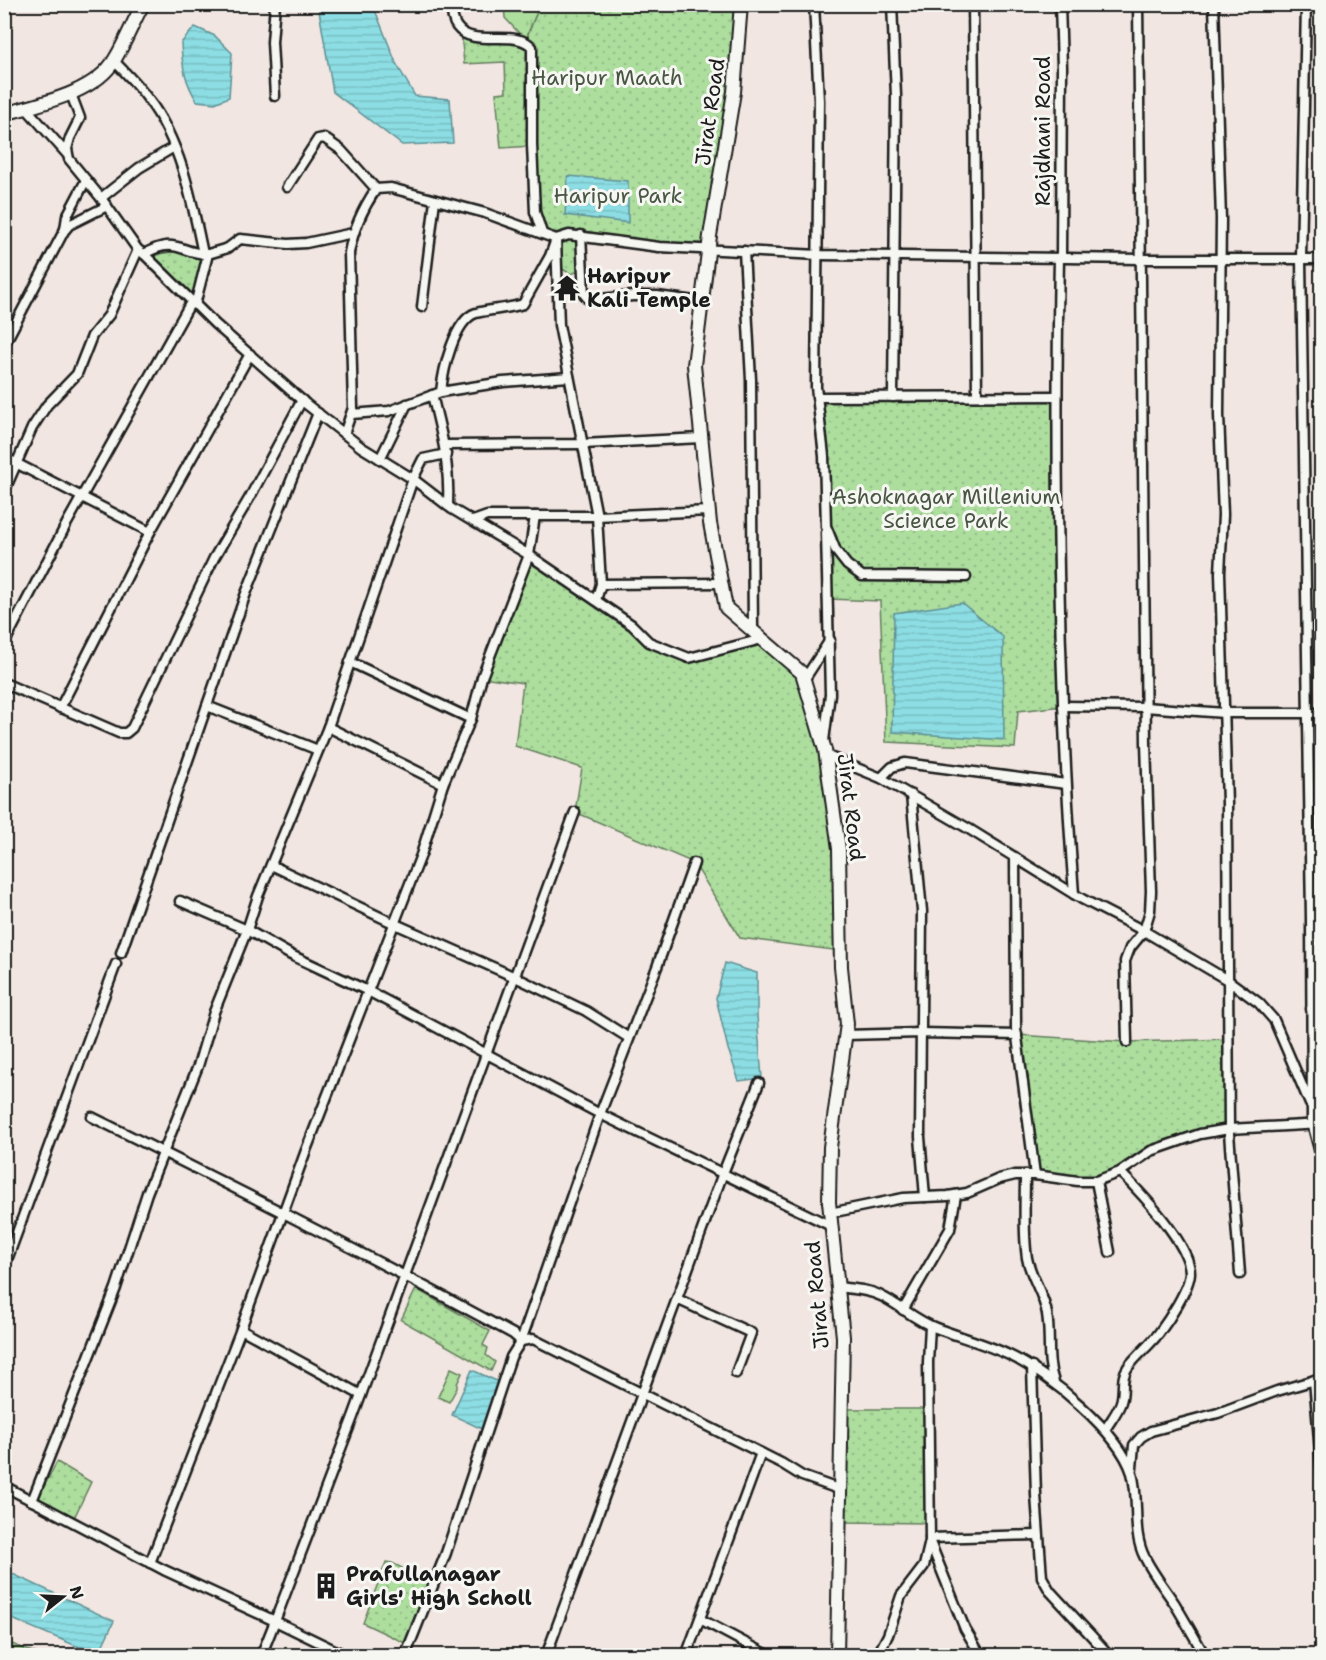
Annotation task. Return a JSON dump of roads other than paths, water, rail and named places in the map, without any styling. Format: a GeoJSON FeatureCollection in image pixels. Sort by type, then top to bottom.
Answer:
{"type":"FeatureCollection","features":[{"type":"Feature","properties":{"kind":"main road"},"geometry":{"type":"LineString","coordinates":[[4,114],[71,94],[85,87],[114,61],[143,4]]}},
{"type":"Feature","properties":{"kind":"main road","name":"Jirat Road"},"geometry":{"type":"LineString","coordinates":[[741,4],[734,92],[708,249],[694,365],[709,511],[726,608],[802,673],[824,750],[839,849],[841,967],[847,1024],[830,1147],[830,1213],[843,1337],[837,1656]]}},
{"type":"Feature","properties":{"kind":"street"},"geometry":{"type":"LineString","coordinates":[[275,4],[272,42],[275,96]]}},
{"type":"Feature","properties":{"kind":"street"},"geometry":{"type":"LineString","coordinates":[[451,4],[453,20],[461,32],[476,37],[523,40],[532,47],[535,212],[542,233]]}},
{"type":"Feature","properties":{"kind":"street"},"geometry":{"type":"LineString","coordinates":[[814,4],[819,101],[817,397],[824,456],[830,640],[830,708],[824,750],[911,795],[1074,894],[1228,981],[1259,1003],[1274,1020],[1312,1108]]}},
{"type":"Feature","properties":{"kind":"street"},"geometry":{"type":"LineString","coordinates":[[892,4],[896,96],[893,397]]}},
{"type":"Feature","properties":{"kind":"street"},"geometry":{"type":"LineString","coordinates":[[973,4],[977,396]]}},
{"type":"Feature","properties":{"kind":"street","name":"Rajdhani Road"},"geometry":{"type":"LineString","coordinates":[[1060,4],[1062,67],[1058,575],[1062,706],[1074,894]]}},
{"type":"Feature","properties":{"kind":"street"},"geometry":{"type":"LineString","coordinates":[[1127,1042],[1125,961],[1130,948],[1143,931],[1150,911],[1151,891],[1145,707],[1138,4]]}},
{"type":"Feature","properties":{"kind":"street"},"geometry":{"type":"LineString","coordinates":[[1214,4],[1221,259],[1220,416],[1223,515],[1220,573],[1229,1129],[1240,1274]]}},
{"type":"Feature","properties":{"kind":"street"},"geometry":{"type":"LineString","coordinates":[[1306,4],[1301,259],[1312,1123],[1322,1160]]}},
{"type":"Feature","properties":{"kind":"street"},"geometry":{"type":"LineString","coordinates":[[4,644],[81,497],[193,304],[206,254],[174,147],[163,122],[148,99],[114,61]]}},
{"type":"Feature","properties":{"kind":"street"},"geometry":{"type":"LineString","coordinates":[[67,154],[70,138],[80,118],[71,94]]}},
{"type":"Feature","properties":{"kind":"street"},"geometry":{"type":"LineString","coordinates":[[26,108],[67,154],[141,252],[193,304],[318,414],[361,447],[413,479],[448,506],[530,555],[596,600],[632,625],[649,642],[689,658],[757,634],[751,380],[744,251]]}},
{"type":"Feature","properties":{"kind":"street"},"geometry":{"type":"LineString","coordinates":[[288,187],[318,140],[324,138],[341,150],[376,189],[391,189],[485,213],[556,239],[568,235],[581,235],[659,247],[819,255],[1322,259]]}},
{"type":"Feature","properties":{"kind":"street"},"geometry":{"type":"LineString","coordinates":[[101,198],[139,168],[174,147]]}},
{"type":"Feature","properties":{"kind":"street"},"geometry":{"type":"LineString","coordinates":[[65,229],[67,216],[86,180]]}},
{"type":"Feature","properties":{"kind":"street"},"geometry":{"type":"LineString","coordinates":[[344,434],[351,414],[353,397],[349,253],[353,233],[376,189]]}},
{"type":"Feature","properties":{"kind":"street"},"geometry":{"type":"LineString","coordinates":[[422,307],[435,200]]}},
{"type":"Feature","properties":{"kind":"street"},"geometry":{"type":"LineString","coordinates":[[4,345],[65,229],[107,206]]}},
{"type":"Feature","properties":{"kind":"street"},"geometry":{"type":"LineString","coordinates":[[4,492],[32,428],[47,405],[77,374],[92,336],[109,315],[141,252],[177,246],[206,254],[228,248],[240,239],[306,243],[353,233]]}},
{"type":"Feature","properties":{"kind":"street"},"geometry":{"type":"LineString","coordinates":[[581,235],[584,294],[589,300],[657,296],[702,302]]}},
{"type":"Feature","properties":{"kind":"street"},"geometry":{"type":"LineString","coordinates":[[556,239],[559,325],[597,516],[601,584],[596,600]]}},
{"type":"Feature","properties":{"kind":"street"},"geometry":{"type":"LineString","coordinates":[[448,506],[449,479],[436,394],[455,335],[474,314],[523,304],[550,256],[556,239]]}},
{"type":"Feature","properties":{"kind":"street"},"geometry":{"type":"LineString","coordinates":[[60,708],[150,532],[249,354]]}},
{"type":"Feature","properties":{"kind":"street"},"geometry":{"type":"LineString","coordinates":[[351,414],[389,411],[436,394],[503,382],[569,377]]}},
{"type":"Feature","properties":{"kind":"street"},"geometry":{"type":"LineString","coordinates":[[817,397],[1058,396]]}},
{"type":"Feature","properties":{"kind":"street"},"geometry":{"type":"LineString","coordinates":[[4,683],[119,733],[126,733],[132,728],[214,558],[302,400]]}},
{"type":"Feature","properties":{"kind":"street"},"geometry":{"type":"LineString","coordinates":[[380,459],[407,404]]}},
{"type":"Feature","properties":{"kind":"street"},"geometry":{"type":"LineString","coordinates":[[121,953],[245,596],[318,414]]}},
{"type":"Feature","properties":{"kind":"street"},"geometry":{"type":"LineString","coordinates":[[32,1501],[116,1288],[147,1193],[198,1066],[214,1012],[328,727],[413,479],[423,459],[445,449],[701,438]]}},
{"type":"Feature","properties":{"kind":"street"},"geometry":{"type":"LineString","coordinates":[[4,457],[150,532]]}},
{"type":"Feature","properties":{"kind":"street"},"geometry":{"type":"LineString","coordinates":[[473,521],[487,516],[597,516],[709,511]]}},
{"type":"Feature","properties":{"kind":"street"},"geometry":{"type":"LineString","coordinates":[[150,1563],[241,1329],[282,1214],[393,923],[421,855],[443,784],[471,719],[482,677],[530,555],[535,516]]}},
{"type":"Feature","properties":{"kind":"street"},"geometry":{"type":"LineString","coordinates":[[826,526],[836,551],[862,576],[966,577]]}},
{"type":"Feature","properties":{"kind":"street"},"geometry":{"type":"LineString","coordinates":[[601,584],[722,583]]}},
{"type":"Feature","properties":{"kind":"street"},"geometry":{"type":"LineString","coordinates":[[804,680],[830,640]]}},
{"type":"Feature","properties":{"kind":"street"},"geometry":{"type":"LineString","coordinates":[[350,662],[471,719]]}},
{"type":"Feature","properties":{"kind":"street"},"geometry":{"type":"LineString","coordinates":[[207,706],[318,750]]}},
{"type":"Feature","properties":{"kind":"street"},"geometry":{"type":"LineString","coordinates":[[1062,706],[1145,707],[1224,713],[1322,713]]}},
{"type":"Feature","properties":{"kind":"street"},"geometry":{"type":"LineString","coordinates":[[328,727],[443,784]]}},
{"type":"Feature","properties":{"kind":"street"},"geometry":{"type":"LineString","coordinates":[[881,778],[892,767],[905,763],[1066,784]]}},
{"type":"Feature","properties":{"kind":"street"},"geometry":{"type":"LineString","coordinates":[[911,795],[921,911],[920,1137],[925,1197]]}},
{"type":"Feature","properties":{"kind":"street"},"geometry":{"type":"LineString","coordinates":[[261,1656],[362,1395],[574,812]]}},
{"type":"Feature","properties":{"kind":"street"},"geometry":{"type":"LineString","coordinates":[[1015,857],[1017,1035],[1035,1174]]}},
{"type":"Feature","properties":{"kind":"street"},"geometry":{"type":"LineString","coordinates":[[405,1656],[446,1553],[511,1357],[521,1341],[600,1114],[657,967],[694,863]]}},
{"type":"Feature","properties":{"kind":"street"},"geometry":{"type":"LineString","coordinates":[[271,865],[586,1011],[629,1038]]}},
{"type":"Feature","properties":{"kind":"street"},"geometry":{"type":"LineString","coordinates":[[180,901],[247,930],[291,955],[368,991],[600,1114],[831,1226]]}},
{"type":"Feature","properties":{"kind":"street"},"geometry":{"type":"LineString","coordinates":[[4,1268],[116,964]]}},
{"type":"Feature","properties":{"kind":"street"},"geometry":{"type":"LineString","coordinates":[[1311,1009],[1322,1008]]}},
{"type":"Feature","properties":{"kind":"street"},"geometry":{"type":"LineString","coordinates":[[846,1035],[921,1033],[1017,1035]]}},
{"type":"Feature","properties":{"kind":"street"},"geometry":{"type":"LineString","coordinates":[[546,1656],[723,1173],[759,1083]]}},
{"type":"Feature","properties":{"kind":"street"},"geometry":{"type":"LineString","coordinates":[[92,1117],[354,1248],[513,1334],[521,1341]]}},
{"type":"Feature","properties":{"kind":"street"},"geometry":{"type":"LineString","coordinates":[[830,1213],[888,1200],[956,1195],[999,1179],[1025,1175],[1035,1174],[1096,1182],[1120,1172],[1151,1151],[1179,1140],[1229,1129],[1322,1124]]}},
{"type":"Feature","properties":{"kind":"street"},"geometry":{"type":"LineString","coordinates":[[1105,1430],[1122,1401],[1124,1372],[1150,1344],[1167,1320],[1182,1294],[1190,1273],[1183,1252],[1165,1222],[1120,1172]]}},
{"type":"Feature","properties":{"kind":"street"},"geometry":{"type":"LineString","coordinates":[[1025,1175],[1027,1256],[1032,1278],[1047,1312],[1048,1362],[1054,1383]]}},
{"type":"Feature","properties":{"kind":"street"},"geometry":{"type":"LineString","coordinates":[[1096,1182],[1110,1252]]}},
{"type":"Feature","properties":{"kind":"street"},"geometry":{"type":"LineString","coordinates":[[903,1310],[950,1229],[956,1195]]}},
{"type":"Feature","properties":{"kind":"street"},"geometry":{"type":"LineString","coordinates":[[837,1287],[870,1291],[881,1295],[930,1326],[1006,1353],[1032,1367],[1054,1383],[1105,1430],[1126,1457],[1132,1474]]}},
{"type":"Feature","properties":{"kind":"street"},"geometry":{"type":"LineString","coordinates":[[677,1299],[751,1333],[736,1372]]}},
{"type":"Feature","properties":{"kind":"street"},"geometry":{"type":"LineString","coordinates":[[877,1656],[888,1635],[901,1596],[924,1566],[930,1540],[928,1362],[930,1326]]}},
{"type":"Feature","properties":{"kind":"street"},"geometry":{"type":"LineString","coordinates":[[241,1329],[362,1395]]}},
{"type":"Feature","properties":{"kind":"street"},"geometry":{"type":"LineString","coordinates":[[521,1341],[533,1339],[761,1453],[802,1476],[841,1490]]}},
{"type":"Feature","properties":{"kind":"street"},"geometry":{"type":"LineString","coordinates":[[1032,1367],[1038,1535],[1045,1583],[1110,1656]]}},
{"type":"Feature","properties":{"kind":"street"},"geometry":{"type":"LineString","coordinates":[[1204,1656],[1144,1558],[1136,1529],[1132,1474],[1134,1445],[1151,1431],[1218,1413],[1318,1379],[1322,1476]]}},
{"type":"Feature","properties":{"kind":"street"},"geometry":{"type":"LineString","coordinates":[[686,1656],[761,1453]]}},
{"type":"Feature","properties":{"kind":"street"},"geometry":{"type":"LineString","coordinates":[[4,1486],[150,1563],[346,1656]]}},
{"type":"Feature","properties":{"kind":"street"},"geometry":{"type":"LineString","coordinates":[[930,1540],[1038,1535]]}},
{"type":"Feature","properties":{"kind":"street"},"geometry":{"type":"LineString","coordinates":[[930,1540],[958,1612],[981,1656]]}},
{"type":"Feature","properties":{"kind":"street"},"geometry":{"type":"LineString","coordinates":[[700,1619],[770,1656]]}},
{"type":"Feature","properties":{"kind":"water"},"geometry":{"type":"Polygon","coordinates":[[[318,5],[373,5],[396,63],[415,96],[450,99],[453,143],[402,145],[333,92],[318,5]]]}},
{"type":"Feature","properties":{"kind":"water"},"geometry":{"type":"Polygon","coordinates":[[[195,27],[215,36],[232,53],[229,97],[215,103],[197,101],[185,74],[181,43],[195,27]]]}},
{"type":"Feature","properties":{"kind":"water"},"geometry":{"type":"Polygon","coordinates":[[[568,176],[628,181],[628,223],[565,215],[568,176]]]}},
{"type":"Feature","properties":{"kind":"water"},"geometry":{"type":"Polygon","coordinates":[[[962,603],[1003,637],[1004,740],[892,732],[894,613],[962,603]]]}},
{"type":"Feature","properties":{"kind":"water"},"geometry":{"type":"Polygon","coordinates":[[[725,963],[757,973],[757,1016],[762,1078],[739,1081],[728,1049],[716,998],[725,963]]]}},
{"type":"Feature","properties":{"kind":"water"},"geometry":{"type":"Polygon","coordinates":[[[1321,1008],[1321,1055],[1311,1054],[1311,1009],[1321,1008]]]}},
{"type":"Feature","properties":{"kind":"water"},"geometry":{"type":"Polygon","coordinates":[[[472,1370],[501,1383],[482,1429],[452,1415],[472,1370]]]}},
{"type":"Feature","properties":{"kind":"water"},"geometry":{"type":"Polygon","coordinates":[[[4,1570],[114,1621],[98,1655],[5,1616],[4,1570]]]}},
{"type":"Feature","properties":{"kind":"place","name":"Haripur Kali Temple"},"geometry":{"type":"Point","coordinates":[567,288]}},
{"type":"Feature","properties":{"kind":"place","name":"Prafullanagar Girls' High Scholl"},"geometry":{"type":"Point","coordinates":[326,1586]}},
{"type":"Feature","properties":{"kind":"park label","name":"Haripur Maath"},"geometry":{"type":"Point","coordinates":[607,78]}},
{"type":"Feature","properties":{"kind":"park label","name":"Haripur Park"},"geometry":{"type":"Point","coordinates":[618,196]}},
{"type":"Feature","properties":{"kind":"park label","name":"Ashoknagar Millenium Science Park"},"geometry":{"type":"Point","coordinates":[946,509]}}]}
